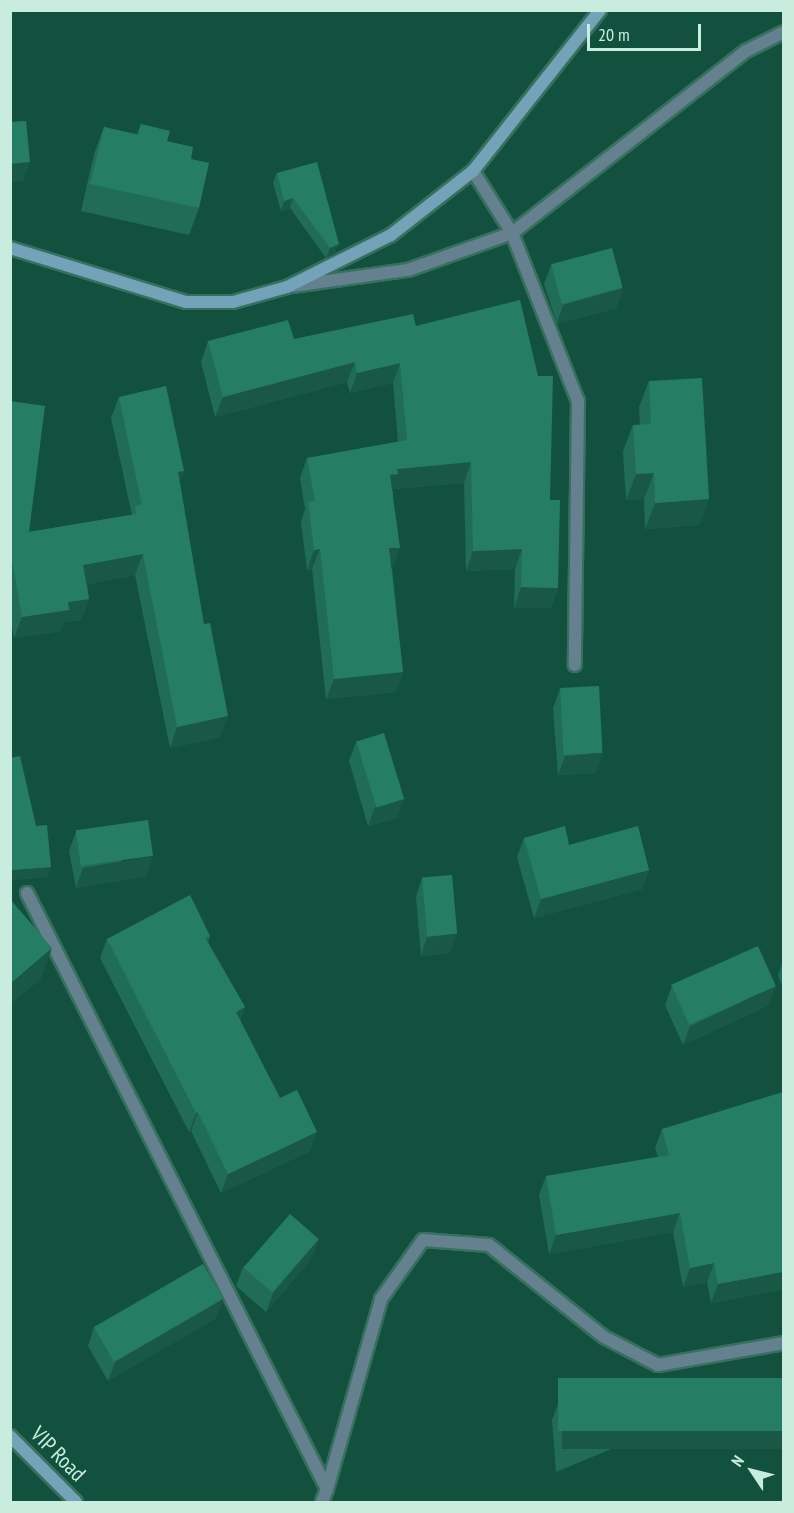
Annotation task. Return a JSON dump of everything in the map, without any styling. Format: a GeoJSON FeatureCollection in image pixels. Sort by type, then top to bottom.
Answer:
{"type":"FeatureCollection","features":[{"type":"Feature","properties":{"kind":"main road"},"geometry":{"type":"LineString","coordinates":[[10,248],[186,302],[233,302],[287,286],[391,235],[473,171],[600,10]]}},
{"type":"Feature","properties":{"kind":"main road","name":"VIP Road"},"geometry":{"type":"LineString","coordinates":[[10,1436],[76,1503]]}},
{"type":"Feature","properties":{"kind":"street"},"geometry":{"type":"LineString","coordinates":[[287,286],[408,270],[512,233],[746,51],[783,32]]}},
{"type":"Feature","properties":{"kind":"street"},"geometry":{"type":"LineString","coordinates":[[473,171],[512,233],[578,401],[575,665]]}},
{"type":"Feature","properties":{"kind":"street"},"geometry":{"type":"LineString","coordinates":[[27,892],[327,1489]]}},
{"type":"Feature","properties":{"kind":"street"},"geometry":{"type":"LineString","coordinates":[[322,1503],[381,1299],[423,1240],[489,1245],[604,1337],[658,1365],[783,1343]]}},
{"type":"Feature","properties":{"kind":"building"},"geometry":{"type":"Polygon","coordinates":[[[26,121],[30,162],[10,164],[10,122],[26,121]]]}},
{"type":"Feature","properties":{"kind":"building"},"geometry":{"type":"Polygon","coordinates":[[[141,124],[170,131],[167,141],[193,147],[191,159],[209,163],[199,208],[90,184],[104,127],[138,135],[141,124]]]}},
{"type":"Feature","properties":{"kind":"building"},"geometry":{"type":"Polygon","coordinates":[[[317,162],[339,244],[330,248],[293,198],[284,201],[277,173],[317,162]]]}},
{"type":"Feature","properties":{"kind":"building"},"geometry":{"type":"Polygon","coordinates":[[[612,248],[623,288],[562,304],[551,264],[612,248]]]}},
{"type":"Feature","properties":{"kind":"building"},"geometry":{"type":"Polygon","coordinates":[[[520,300],[538,376],[553,376],[550,500],[560,500],[558,588],[521,587],[522,549],[473,551],[471,462],[397,469],[398,474],[390,475],[400,548],[389,548],[403,672],[334,679],[320,549],[314,550],[308,502],[315,501],[307,458],[407,440],[400,363],[357,373],[355,362],[223,397],[208,341],[288,320],[294,339],[413,314],[416,326],[520,300]]]}},
{"type":"Feature","properties":{"kind":"building"},"geometry":{"type":"Polygon","coordinates":[[[702,378],[709,499],[655,503],[654,473],[636,474],[633,425],[651,424],[649,381],[702,378]]]}},
{"type":"Feature","properties":{"kind":"building"},"geometry":{"type":"Polygon","coordinates":[[[166,386],[184,471],[178,472],[204,624],[210,623],[228,716],[177,727],[143,554],[83,565],[89,599],[68,602],[69,610],[22,617],[10,548],[10,401],[45,406],[29,532],[136,514],[135,506],[142,505],[119,397],[166,386]]]}},
{"type":"Feature","properties":{"kind":"building"},"geometry":{"type":"Polygon","coordinates":[[[599,686],[603,753],[564,755],[560,688],[599,686]]]}},
{"type":"Feature","properties":{"kind":"building"},"geometry":{"type":"Polygon","coordinates":[[[384,733],[404,799],[376,807],[356,741],[384,733]]]}},
{"type":"Feature","properties":{"kind":"building"},"geometry":{"type":"Polygon","coordinates":[[[20,756],[36,826],[47,825],[51,867],[12,870],[10,758],[20,756]]]}},
{"type":"Feature","properties":{"kind":"building"},"geometry":{"type":"Polygon","coordinates":[[[148,820],[153,856],[81,866],[76,830],[148,820]]]}},
{"type":"Feature","properties":{"kind":"building"},"geometry":{"type":"Polygon","coordinates":[[[565,826],[569,845],[638,826],[649,870],[541,899],[524,838],[565,826]]]}},
{"type":"Feature","properties":{"kind":"building"},"geometry":{"type":"Polygon","coordinates":[[[452,875],[457,934],[427,936],[422,878],[452,875]]]}},
{"type":"Feature","properties":{"kind":"building"},"geometry":{"type":"Polygon","coordinates":[[[190,895],[210,936],[205,938],[245,1007],[236,1012],[280,1098],[297,1090],[317,1132],[228,1174],[107,939],[190,895]]]}},
{"type":"Feature","properties":{"kind":"building"},"geometry":{"type":"Polygon","coordinates":[[[10,899],[52,948],[10,984],[10,899]]]}},
{"type":"Feature","properties":{"kind":"building"},"geometry":{"type":"Polygon","coordinates":[[[758,946],[776,986],[689,1025],[671,985],[758,946]]]}},
{"type":"Feature","properties":{"kind":"building"},"geometry":{"type":"Polygon","coordinates":[[[783,1092],[783,1272],[718,1284],[714,1263],[690,1268],[680,1213],[556,1235],[546,1176],[669,1155],[662,1129],[783,1092]]]}},
{"type":"Feature","properties":{"kind":"building"},"geometry":{"type":"Polygon","coordinates":[[[290,1214],[319,1239],[272,1293],[243,1268],[290,1214]]]}},
{"type":"Feature","properties":{"kind":"building"},"geometry":{"type":"Polygon","coordinates":[[[203,1264],[223,1299],[114,1362],[94,1327],[203,1264]]]}},
{"type":"Feature","properties":{"kind":"building"},"geometry":{"type":"Polygon","coordinates":[[[558,1378],[783,1378],[783,1431],[558,1431],[558,1378]]]}}]}
